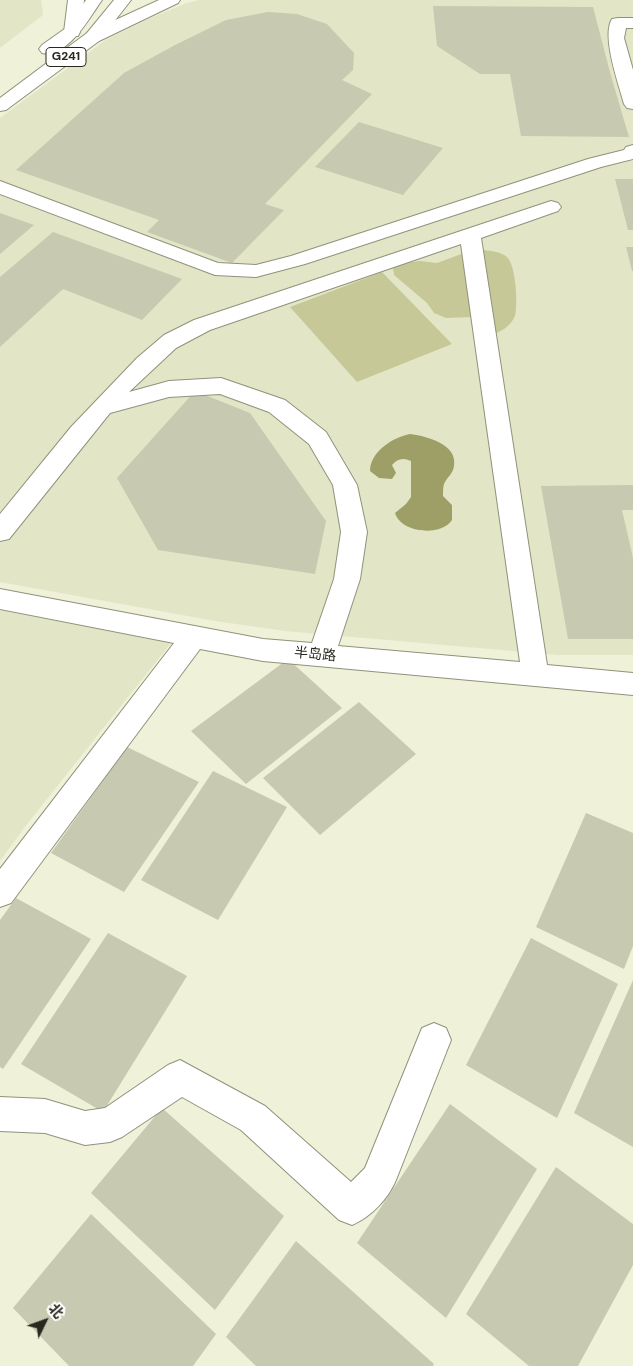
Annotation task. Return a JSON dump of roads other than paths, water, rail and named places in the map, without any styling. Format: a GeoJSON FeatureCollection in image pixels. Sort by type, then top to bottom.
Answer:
{"type":"FeatureCollection","features":[{"type":"Feature","properties":{"kind":"main road"},"geometry":{"type":"LineString","coordinates":[[72,32],[76,0]]}},
{"type":"Feature","properties":{"kind":"main road","name":"G241"},"geometry":{"type":"LineString","coordinates":[[32,60],[72,32],[94,0]]}},
{"type":"Feature","properties":{"kind":"main road","name":"G241"},"geometry":{"type":"LineString","coordinates":[[0,106],[93,37],[123,0]]}},
{"type":"Feature","properties":{"kind":"main road"},"geometry":{"type":"LineString","coordinates":[[93,37],[172,0]]}},
{"type":"Feature","properties":{"kind":"main road"},"geometry":{"type":"LineString","coordinates":[[633,23],[618,23],[616,38],[633,104]]}},
{"type":"Feature","properties":{"kind":"main road"},"geometry":{"type":"LineString","coordinates":[[0,188],[215,269],[256,271],[298,260],[595,162],[632,154],[633,151]]}},
{"type":"Feature","properties":{"kind":"main road"},"geometry":{"type":"LineString","coordinates":[[0,532],[84,429],[134,375],[169,342],[202,325],[551,207]]}},
{"type":"Feature","properties":{"kind":"main road"},"geometry":{"type":"LineString","coordinates":[[470,234],[535,675]]}},
{"type":"Feature","properties":{"kind":"main road"},"geometry":{"type":"LineString","coordinates":[[106,406],[169,389],[221,386],[277,406],[318,438],[345,485],[354,532],[347,579],[321,656]]}},
{"type":"Feature","properties":{"kind":"main road","name":"半岛路"},"geometry":{"type":"LineString","coordinates":[[0,599],[263,650],[633,684]]}},
{"type":"Feature","properties":{"kind":"main road"},"geometry":{"type":"LineString","coordinates":[[0,893],[194,636]]}},
{"type":"Feature","properties":{"kind":"main road"},"geometry":{"type":"LineString","coordinates":[[0,1114],[45,1116],[85,1128],[110,1125],[180,1077],[253,1118],[352,1207],[378,1180],[434,1040]]}}]}
